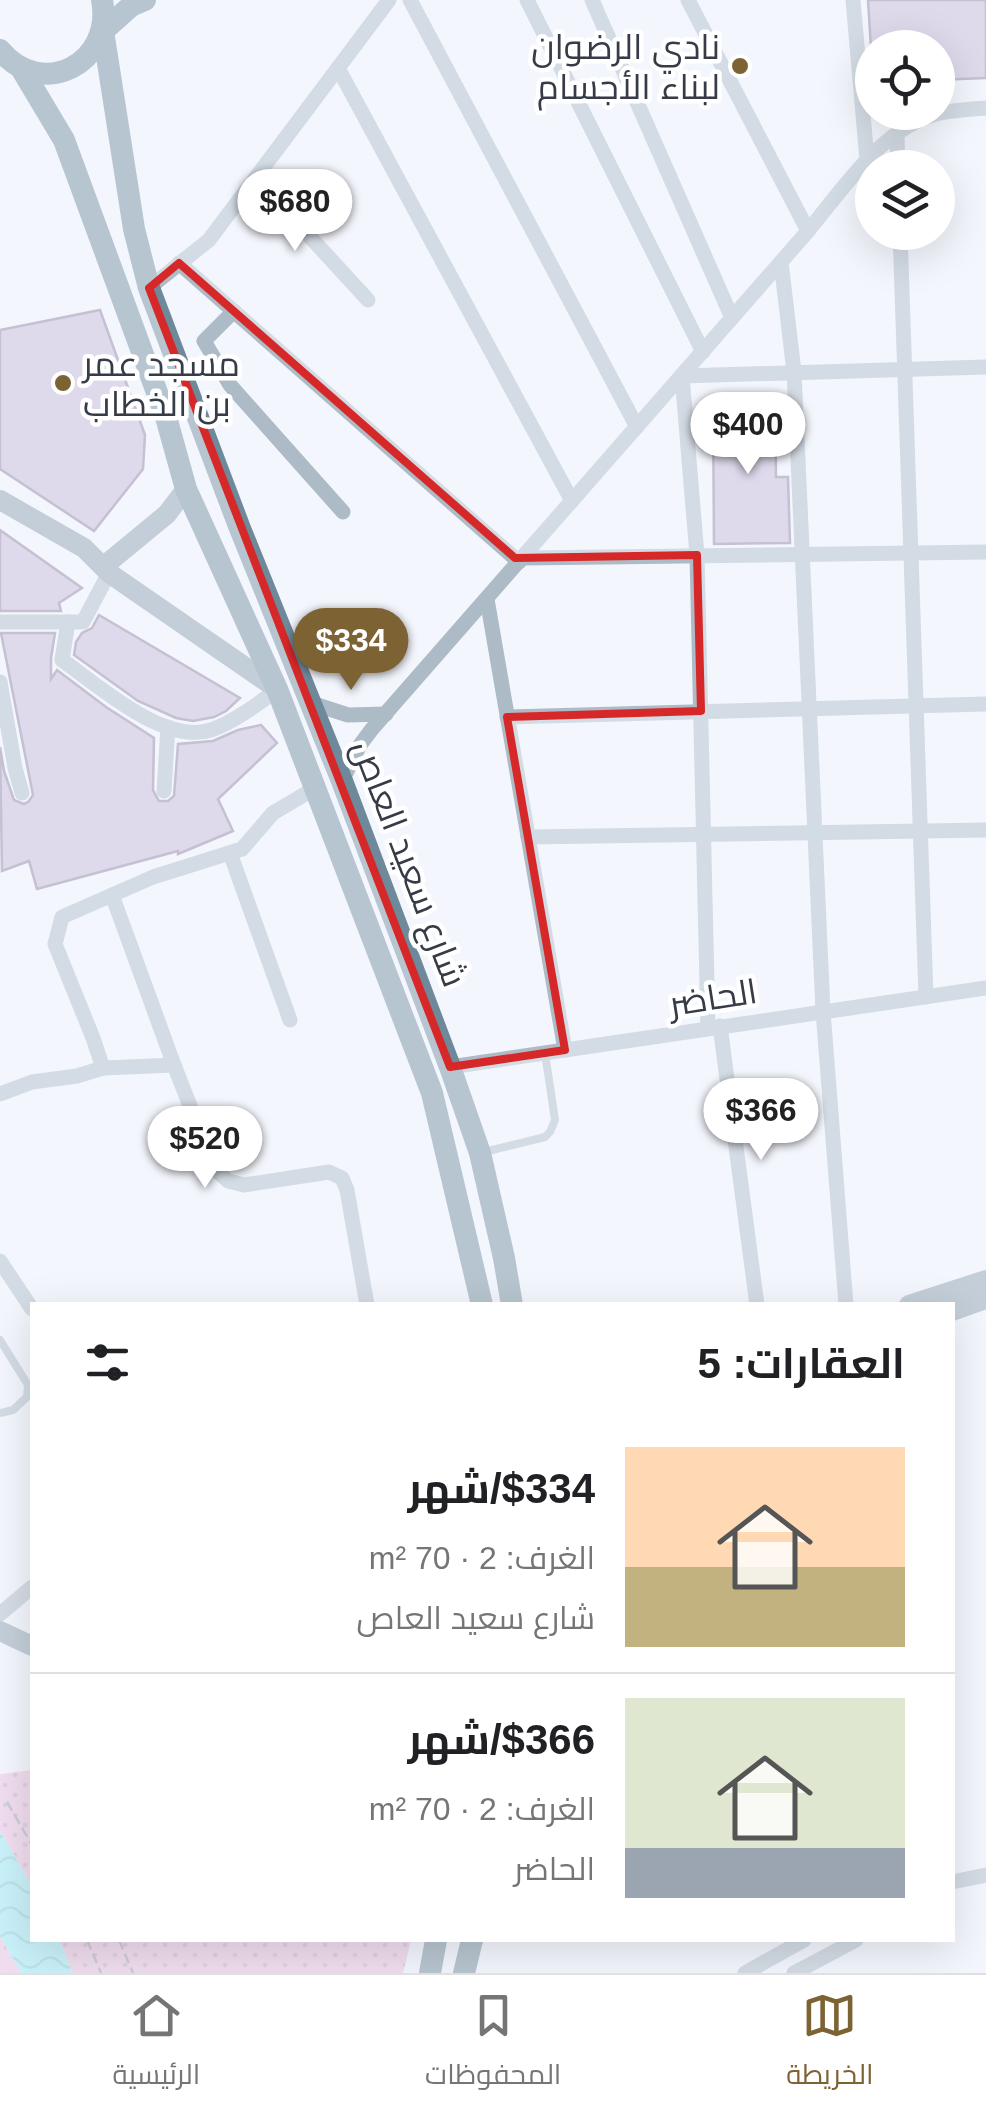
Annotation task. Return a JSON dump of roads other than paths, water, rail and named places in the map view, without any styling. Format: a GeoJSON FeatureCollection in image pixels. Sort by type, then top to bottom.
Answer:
{"type":"FeatureCollection","features":[{"type":"Feature","properties":{"kind":"main road","name":"شارع سعيد العاص"},"geometry":{"type":"LineString","coordinates":[[102,0],[103,31],[134,229],[149,288],[450,1067],[480,1153],[511,1302]]}},
{"type":"Feature","properties":{"kind":"main road"},"geometry":{"type":"LineString","coordinates":[[7,58],[34,72],[64,71],[88,56],[103,31],[131,6],[145,0]]}},
{"type":"Feature","properties":{"kind":"main road"},"geometry":{"type":"LineString","coordinates":[[7,58],[64,140],[166,417],[186,488],[277,689],[316,787],[432,1093],[481,1302]]}},
{"type":"Feature","properties":{"kind":"main road"},"geometry":{"type":"LineString","coordinates":[[107,570],[167,514],[186,488]]}},
{"type":"Feature","properties":{"kind":"main road"},"geometry":{"type":"LineString","coordinates":[[0,500],[84,548],[107,570],[277,689]]}},
{"type":"Feature","properties":{"kind":"main road"},"geometry":{"type":"LineString","coordinates":[[918,1302],[986,1280]]}},
{"type":"Feature","properties":{"kind":"main road"},"geometry":{"type":"LineString","coordinates":[[955,1311],[986,1299]]}},
{"type":"Feature","properties":{"kind":"main road"},"geometry":{"type":"LineString","coordinates":[[0,1631],[30,1645]]}},
{"type":"Feature","properties":{"kind":"main road"},"geometry":{"type":"LineString","coordinates":[[430,1973],[436,1942]]}},
{"type":"Feature","properties":{"kind":"main road"},"geometry":{"type":"LineString","coordinates":[[464,1973],[472,1942]]}},
{"type":"Feature","properties":{"kind":"street"},"geometry":{"type":"LineString","coordinates":[[149,288],[209,240],[389,0]]}},
{"type":"Feature","properties":{"kind":"street"},"geometry":{"type":"LineString","coordinates":[[410,0],[637,427]]}},
{"type":"Feature","properties":{"kind":"street"},"geometry":{"type":"LineString","coordinates":[[527,0],[703,352]]}},
{"type":"Feature","properties":{"kind":"street"},"geometry":{"type":"LineString","coordinates":[[592,0],[732,318]]}},
{"type":"Feature","properties":{"kind":"street"},"geometry":{"type":"LineString","coordinates":[[688,0],[808,231]]}},
{"type":"Feature","properties":{"kind":"street"},"geometry":{"type":"LineString","coordinates":[[853,0],[867,150]]}},
{"type":"Feature","properties":{"kind":"street"},"geometry":{"type":"LineString","coordinates":[[338,68],[572,501]]}},
{"type":"Feature","properties":{"kind":"street"},"geometry":{"type":"LineString","coordinates":[[879,150],[918,121],[940,113],[986,108]]}},
{"type":"Feature","properties":{"kind":"street"},"geometry":{"type":"LineString","coordinates":[[897,134],[897,150]]}},
{"type":"Feature","properties":{"kind":"street"},"geometry":{"type":"LineString","coordinates":[[342,781],[360,745],[386,714],[855,175]]}},
{"type":"Feature","properties":{"kind":"street"},"geometry":{"type":"LineString","coordinates":[[256,178],[368,300]]}},
{"type":"Feature","properties":{"kind":"street"},"geometry":{"type":"LineString","coordinates":[[901,250],[926,996]]}},
{"type":"Feature","properties":{"kind":"street"},"geometry":{"type":"LineString","coordinates":[[781,262],[794,372],[823,1011],[846,1302]]}},
{"type":"Feature","properties":{"kind":"street"},"geometry":{"type":"LineString","coordinates":[[180,263],[521,560],[986,552]]}},
{"type":"Feature","properties":{"kind":"street"},"geometry":{"type":"LineString","coordinates":[[234,311],[204,341],[230,385],[342,512]]}},
{"type":"Feature","properties":{"kind":"street"},"geometry":{"type":"LineString","coordinates":[[682,376],[986,367]]}},
{"type":"Feature","properties":{"kind":"street"},"geometry":{"type":"LineString","coordinates":[[682,376],[697,556],[704,834],[714,1028],[756,1302]]}},
{"type":"Feature","properties":{"kind":"street"},"geometry":{"type":"LineString","coordinates":[[0,622],[83,622],[107,570]]}},
{"type":"Feature","properties":{"kind":"street"},"geometry":{"type":"LineString","coordinates":[[487,600],[565,1050]]}},
{"type":"Feature","properties":{"kind":"street"},"geometry":{"type":"LineString","coordinates":[[68,622],[62,660],[154,724],[187,732],[210,730],[264,701],[277,689]]}},
{"type":"Feature","properties":{"kind":"street"},"geometry":{"type":"LineString","coordinates":[[0,682],[22,793]]}},
{"type":"Feature","properties":{"kind":"street"},"geometry":{"type":"LineString","coordinates":[[311,703],[348,715],[386,714]]}},
{"type":"Feature","properties":{"kind":"street"},"geometry":{"type":"LineString","coordinates":[[507,717],[986,704]]}},
{"type":"Feature","properties":{"kind":"street"},"geometry":{"type":"LineString","coordinates":[[164,791],[168,727]]}},
{"type":"Feature","properties":{"kind":"street"},"geometry":{"type":"LineString","coordinates":[[103,1068],[55,944],[62,918],[153,877],[242,849],[272,813],[316,787]]}},
{"type":"Feature","properties":{"kind":"street"},"geometry":{"type":"LineString","coordinates":[[528,837],[986,830]]}},
{"type":"Feature","properties":{"kind":"street"},"geometry":{"type":"LineString","coordinates":[[230,854],[290,1020]]}},
{"type":"Feature","properties":{"kind":"street"},"geometry":{"type":"LineString","coordinates":[[112,895],[216,1169],[228,1181],[244,1185],[329,1172],[342,1178],[366,1302]]}},
{"type":"Feature","properties":{"kind":"street","name":"الحاضر"},"geometry":{"type":"LineString","coordinates":[[450,1067],[986,988]]}},
{"type":"Feature","properties":{"kind":"street"},"geometry":{"type":"LineString","coordinates":[[0,1094],[32,1082],[103,1068],[174,1065]]}},
{"type":"Feature","properties":{"kind":"street"},"geometry":{"type":"LineString","coordinates":[[0,1261],[6,1285],[30,1308]]}},
{"type":"Feature","properties":{"kind":"street"},"geometry":{"type":"LineString","coordinates":[[0,1614],[30,1589]]}},
{"type":"Feature","properties":{"kind":"street"},"geometry":{"type":"LineString","coordinates":[[955,1881],[986,1875]]}},
{"type":"Feature","properties":{"kind":"street"},"geometry":{"type":"LineString","coordinates":[[745,1973],[800,1942]]}},
{"type":"Feature","properties":{"kind":"street"},"geometry":{"type":"LineString","coordinates":[[794,1973],[852,1942]]}},
{"type":"Feature","properties":{"kind":"lane"},"geometry":{"type":"LineString","coordinates":[[480,1153],[550,1132],[555,1120],[544,1053]]}},
{"type":"Feature","properties":{"kind":"lane"},"geometry":{"type":"LineString","coordinates":[[0,1340],[28,1385],[27,1397],[13,1410],[0,1413]]}},
{"type":"Feature","properties":{"kind":"water"},"geometry":{"type":"Polygon","coordinates":[[[0,1831],[30,1883],[30,1942],[60,1942],[73,1973],[21,1973],[0,1936],[0,1831]]]}},
{"type":"Feature","properties":{"kind":"place","name":"نادي الرضوان لبناء الأجسام"},"geometry":{"type":"Point","coordinates":[740,66]}},
{"type":"Feature","properties":{"kind":"place","name":"مسجد عمر بن الخطاب"},"geometry":{"type":"Point","coordinates":[63,383]}}]}
